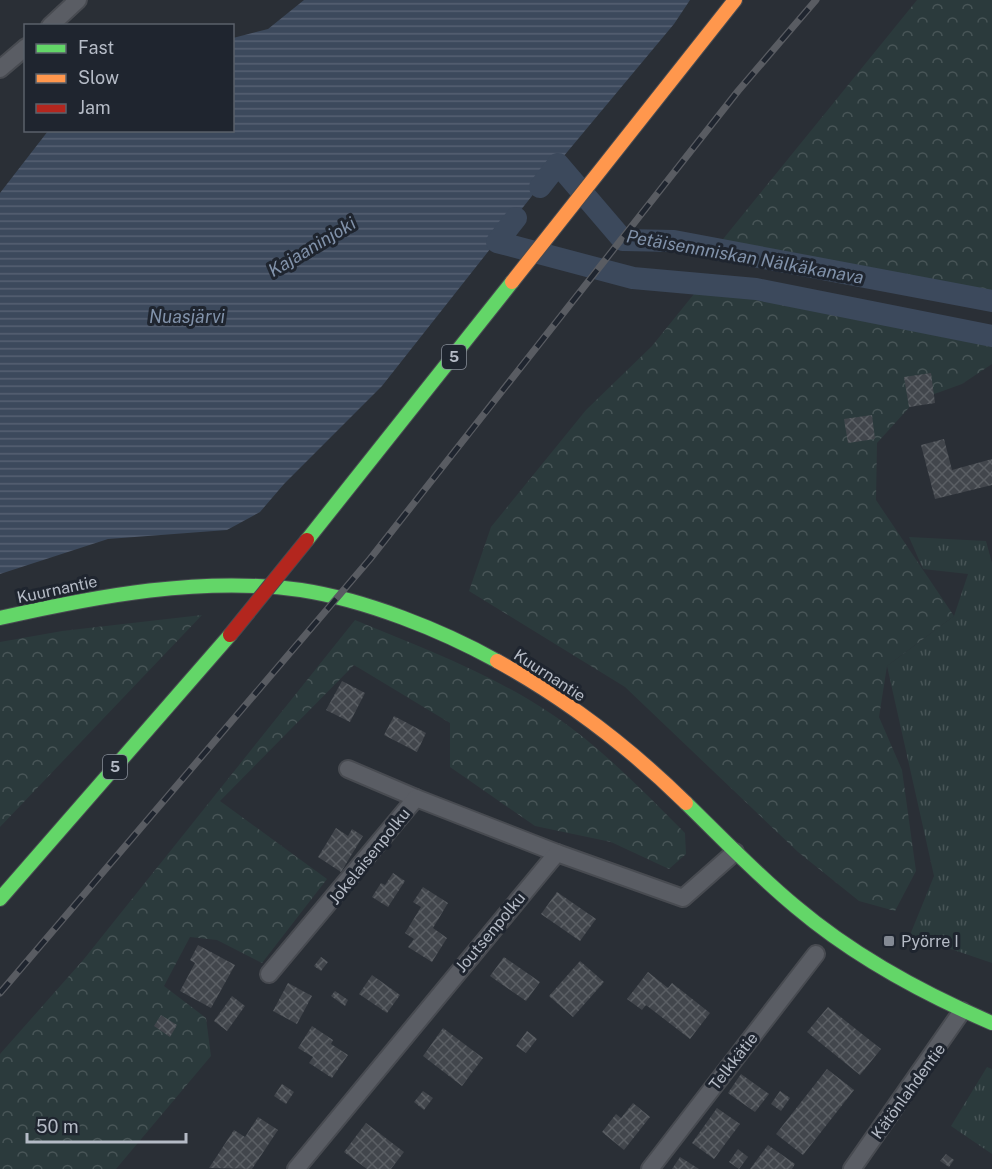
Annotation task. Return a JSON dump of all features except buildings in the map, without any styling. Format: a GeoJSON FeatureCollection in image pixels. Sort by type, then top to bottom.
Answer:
{"type":"FeatureCollection","features":[{"type":"Feature","properties":{"kind":"main road","name":"5"},"geometry":{"type":"LineString","coordinates":[[0,899],[230,635],[393,436],[591,179],[735,0]]}},
{"type":"Feature","properties":{"kind":"main road","name":"Kuurnantie"},"geometry":{"type":"LineString","coordinates":[[0,618],[73,600],[141,590],[207,586],[301,590],[367,607],[438,632],[507,666],[565,702],[619,742],[735,852],[798,909],[829,932],[927,996],[992,1023]]}},
{"type":"Feature","properties":{"kind":"street"},"geometry":{"type":"LineString","coordinates":[[52,24],[78,0]]}},
{"type":"Feature","properties":{"kind":"street"},"geometry":{"type":"LineString","coordinates":[[0,69],[24,49]]}},
{"type":"Feature","properties":{"kind":"street"},"geometry":{"type":"LineString","coordinates":[[348,769],[416,798]]}},
{"type":"Feature","properties":{"kind":"street","name":"Jokelaisenpolku"},"geometry":{"type":"LineString","coordinates":[[269,974],[416,798],[557,853]]}},
{"type":"Feature","properties":{"kind":"street"},"geometry":{"type":"LineString","coordinates":[[557,853],[682,898],[735,852]]}},
{"type":"Feature","properties":{"kind":"street","name":"Joutsenpolku"},"geometry":{"type":"LineString","coordinates":[[296,1169],[557,853]]}},
{"type":"Feature","properties":{"kind":"street","name":"Telkkätie"},"geometry":{"type":"LineString","coordinates":[[650,1169],[816,954]]}},
{"type":"Feature","properties":{"kind":"street","name":"Kätönlahdentie"},"geometry":{"type":"LineString","coordinates":[[852,1169],[962,1011]]}},
{"type":"Feature","properties":{"kind":"green space"},"geometry":{"type":"Polygon","coordinates":[[[917,0],[992,0],[992,301],[715,249],[917,0]]]}},
{"type":"Feature","properties":{"kind":"green space"},"geometry":{"type":"Polygon","coordinates":[[[702,284],[756,289],[992,337],[992,364],[962,384],[915,401],[877,443],[876,500],[954,616],[887,666],[879,717],[902,770],[916,871],[895,911],[859,901],[798,852],[625,687],[469,591],[491,527],[586,410],[652,346],[702,284]]]}},
{"type":"Feature","properties":{"kind":"green space"},"geometry":{"type":"Polygon","coordinates":[[[909,537],[986,541],[992,563],[992,963],[910,935],[934,876],[887,666],[954,616],[968,574],[923,569],[909,537]]]}},
{"type":"Feature","properties":{"kind":"green space"},"geometry":{"type":"Polygon","coordinates":[[[202,615],[0,827],[0,642],[62,631],[202,615]]]}},
{"type":"Feature","properties":{"kind":"green space"},"geometry":{"type":"Polygon","coordinates":[[[355,620],[484,675],[556,717],[607,757],[685,833],[686,854],[669,869],[611,842],[535,826],[450,767],[450,723],[354,665],[220,801],[327,879],[262,963],[217,940],[190,937],[164,986],[206,1018],[211,1056],[116,1169],[0,1169],[0,1054],[84,959],[355,620]]]}},
{"type":"Feature","properties":{"kind":"green space"},"geometry":{"type":"Polygon","coordinates":[[[987,1067],[992,1069],[992,1154],[951,1126],[987,1067]]]}},
{"type":"Feature","properties":{"kind":"water","name":"Nuasjärvi"},"geometry":{"type":"Polygon","coordinates":[[[304,0],[690,0],[674,24],[558,163],[382,386],[284,484],[260,512],[227,530],[108,539],[0,574],[0,193],[47,132],[234,132],[234,38],[268,29],[304,0]]]}},
{"type":"Feature","properties":{"kind":"waterway","name":"Petäisennniskan Nälkäkanava"},"geometry":{"type":"LineString","coordinates":[[540,187],[558,164],[623,240],[674,241],[992,301]]}},
{"type":"Feature","properties":{"kind":"waterway","name":"Petäisennniskan Nälkäkanava"},"geometry":{"type":"LineString","coordinates":[[516,218],[497,242],[633,278],[756,289],[992,336]]}},
{"type":"Feature","properties":{"kind":"railway"},"geometry":{"type":"LineString","coordinates":[[0,993],[370,559],[738,91],[816,0]]}},
{"type":"Feature","properties":{"kind":"traffic: fast"},"geometry":{"type":"LineString","coordinates":[[307,540],[512,282]]}},
{"type":"Feature","properties":{"kind":"traffic: fast"},"geometry":{"type":"LineString","coordinates":[[0,618],[74,602],[150,590],[226,585],[264,586],[326,595],[377,609],[452,638],[497,661]]}},
{"type":"Feature","properties":{"kind":"traffic: fast"},"geometry":{"type":"LineString","coordinates":[[0,899],[230,635]]}},
{"type":"Feature","properties":{"kind":"traffic: fast"},"geometry":{"type":"LineString","coordinates":[[686,803],[767,882],[841,942],[915,986],[992,1023]]}},
{"type":"Feature","properties":{"kind":"traffic: slow"},"geometry":{"type":"LineString","coordinates":[[512,282],[735,0]]}},
{"type":"Feature","properties":{"kind":"traffic: slow"},"geometry":{"type":"LineString","coordinates":[[497,661],[573,708],[597,726],[686,803]]}},
{"type":"Feature","properties":{"kind":"traffic: jam"},"geometry":{"type":"LineString","coordinates":[[230,635],[307,540]]}},
{"type":"Feature","properties":{"kind":"place","name":"Pyörre I"},"geometry":{"type":"Point","coordinates":[889,941]}},
{"type":"Feature","properties":{"kind":"water label","name":"Kajaaninjoki"},"geometry":{"type":"Point","coordinates":[312,247]}}]}
